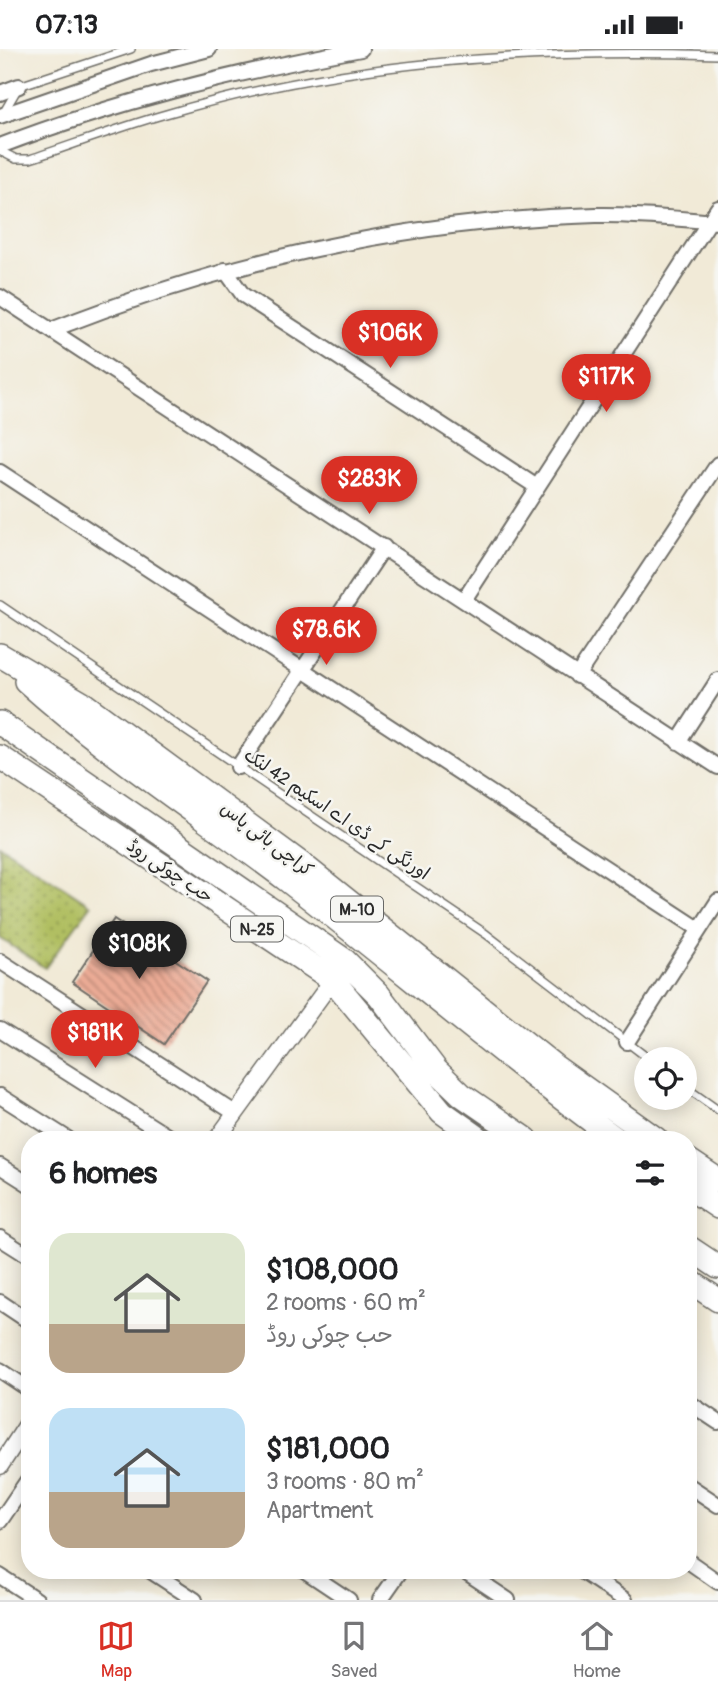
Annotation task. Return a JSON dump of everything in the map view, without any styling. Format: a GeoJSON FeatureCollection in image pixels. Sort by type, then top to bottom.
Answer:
{"type":"FeatureCollection","features":[{"type":"Feature","properties":{"kind":"highway","name":"کراچی بائی پاس"},"geometry":{"type":"LineString","coordinates":[[0,657],[48,691],[85,705],[304,866],[554,1066],[645,1131]]}},
{"type":"Feature","properties":{"kind":"highway","name":"کراچی بائی پاس"},"geometry":{"type":"LineString","coordinates":[[48,691],[72,723],[288,881],[538,1082],[605,1131]]}},
{"type":"Feature","properties":{"kind":"highway"},"geometry":{"type":"LineString","coordinates":[[0,723],[339,970],[379,995],[436,1070],[462,1095],[514,1131]]}},
{"type":"Feature","properties":{"kind":"highway","name":"حب چوکی روڈ"},"geometry":{"type":"LineString","coordinates":[[0,757],[339,970],[442,1112],[469,1131]]}},
{"type":"Feature","properties":{"kind":"highway"},"geometry":{"type":"LineString","coordinates":[[697,1166],[718,1180]]}},
{"type":"Feature","properties":{"kind":"highway"},"geometry":{"type":"LineString","coordinates":[[697,1193],[718,1207]]}},
{"type":"Feature","properties":{"kind":"highway"},"geometry":{"type":"LineString","coordinates":[[697,1254],[718,1270]]}},
{"type":"Feature","properties":{"kind":"street"},"geometry":{"type":"LineString","coordinates":[[1,116],[151,64],[209,49]]}},
{"type":"Feature","properties":{"kind":"street"},"geometry":{"type":"LineString","coordinates":[[0,148],[149,96],[245,71],[361,49]]}},
{"type":"Feature","properties":{"kind":"street"},"geometry":{"type":"LineString","coordinates":[[0,93],[19,86]]}},
{"type":"Feature","properties":{"kind":"street"},"geometry":{"type":"LineString","coordinates":[[51,330],[131,300],[225,270],[350,241],[471,225],[597,215],[715,217]]}},
{"type":"Feature","properties":{"kind":"street"},"geometry":{"type":"LineString","coordinates":[[464,600],[715,217]]}},
{"type":"Feature","properties":{"kind":"street"},"geometry":{"type":"LineString","coordinates":[[225,270],[243,295],[537,487]]}},
{"type":"Feature","properties":{"kind":"street"},"geometry":{"type":"LineString","coordinates":[[0,297],[718,767]]}},
{"type":"Feature","properties":{"kind":"street"},"geometry":{"type":"LineString","coordinates":[[577,676],[718,464]]}},
{"type":"Feature","properties":{"kind":"street"},"geometry":{"type":"LineString","coordinates":[[0,472],[699,929]]}},
{"type":"Feature","properties":{"kind":"street"},"geometry":{"type":"LineString","coordinates":[[238,767],[384,547]]}},
{"type":"Feature","properties":{"kind":"street"},"geometry":{"type":"LineString","coordinates":[[678,742],[718,680]]}},
{"type":"Feature","properties":{"kind":"street"},"geometry":{"type":"LineString","coordinates":[[627,1042],[718,901]]}},
{"type":"Feature","properties":{"kind":"street"},"geometry":{"type":"LineString","coordinates":[[0,961],[235,1113]]}},
{"type":"Feature","properties":{"kind":"street"},"geometry":{"type":"LineString","coordinates":[[223,1131],[339,970]]}},
{"type":"Feature","properties":{"kind":"street"},"geometry":{"type":"LineString","coordinates":[[0,1030],[159,1131]]}},
{"type":"Feature","properties":{"kind":"street"},"geometry":{"type":"LineString","coordinates":[[0,1096],[55,1131]]}},
{"type":"Feature","properties":{"kind":"street"},"geometry":{"type":"LineString","coordinates":[[0,1166],[21,1179]]}},
{"type":"Feature","properties":{"kind":"street"},"geometry":{"type":"LineString","coordinates":[[0,1238],[21,1251]]}},
{"type":"Feature","properties":{"kind":"street"},"geometry":{"type":"LineString","coordinates":[[704,1291],[718,1270]]}},
{"type":"Feature","properties":{"kind":"street"},"geometry":{"type":"LineString","coordinates":[[0,1302],[21,1316]]}},
{"type":"Feature","properties":{"kind":"street"},"geometry":{"type":"LineString","coordinates":[[0,1370],[21,1384]]}},
{"type":"Feature","properties":{"kind":"street"},"geometry":{"type":"LineString","coordinates":[[697,1408],[718,1422]]}},
{"type":"Feature","properties":{"kind":"street"},"geometry":{"type":"LineString","coordinates":[[3,1455],[21,1432]]}},
{"type":"Feature","properties":{"kind":"street"},"geometry":{"type":"LineString","coordinates":[[697,1491],[718,1505]]}},
{"type":"Feature","properties":{"kind":"street"},"geometry":{"type":"LineString","coordinates":[[0,1521],[21,1493]]}},
{"type":"Feature","properties":{"kind":"street"},"geometry":{"type":"LineString","coordinates":[[697,1567],[718,1582]]}},
{"type":"Feature","properties":{"kind":"street"},"geometry":{"type":"LineString","coordinates":[[0,1576],[37,1600]]}},
{"type":"Feature","properties":{"kind":"street"},"geometry":{"type":"LineString","coordinates":[[163,1579],[195,1600]]}},
{"type":"Feature","properties":{"kind":"street"},"geometry":{"type":"LineString","coordinates":[[318,1579],[349,1600]]}},
{"type":"Feature","properties":{"kind":"street"},"geometry":{"type":"LineString","coordinates":[[380,1600],[395,1579]]}},
{"type":"Feature","properties":{"kind":"street"},"geometry":{"type":"LineString","coordinates":[[476,1579],[508,1600]]}},
{"type":"Feature","properties":{"kind":"street"},"geometry":{"type":"LineString","coordinates":[[594,1579],[625,1600]]}},
{"type":"Feature","properties":{"kind":"lane"},"geometry":{"type":"LineString","coordinates":[[1,116],[19,86],[131,49]]}},
{"type":"Feature","properties":{"kind":"lane"},"geometry":{"type":"LineString","coordinates":[[0,148],[16,159],[30,159],[167,113],[264,89],[448,60],[553,52],[718,55]]}},
{"type":"Feature","properties":{"kind":"lane","name":"اورنگی کے ڈی اے اسکیم 42 لنک"},"geometry":{"type":"LineString","coordinates":[[0,605],[486,934],[634,1047]]}},
{"type":"Feature","properties":{"kind":"lane"},"geometry":{"type":"LineString","coordinates":[[697,1095],[718,1110]]}},
{"type":"Feature","properties":{"kind":"green space"},"geometry":{"type":"Polygon","coordinates":[[[0,845],[91,905],[45,968],[0,938],[0,845]]]}},
{"type":"Feature","properties":{"kind":"building"},"geometry":{"type":"Polygon","coordinates":[[[114,919],[207,981],[164,1044],[72,982],[114,919]]]}}]}
